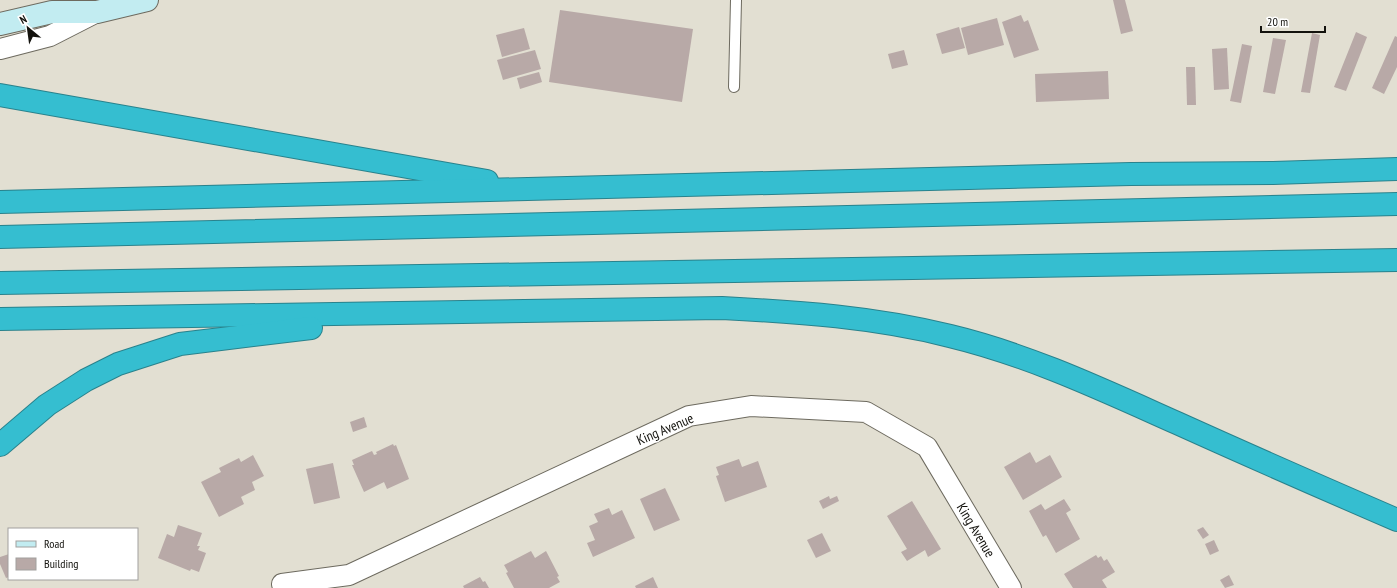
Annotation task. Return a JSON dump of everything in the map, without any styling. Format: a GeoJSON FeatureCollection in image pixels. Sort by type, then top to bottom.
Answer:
{"type":"FeatureCollection","features":[{"type":"Feature","properties":{"kind":"highway"},"geometry":{"type":"LineString","coordinates":[[0,95],[532,189]]}},
{"type":"Feature","properties":{"kind":"highway"},"geometry":{"type":"LineString","coordinates":[[0,202],[1130,174],[1273,173],[1397,169]]}},
{"type":"Feature","properties":{"kind":"highway"},"geometry":{"type":"LineString","coordinates":[[0,237],[1397,204]]}},
{"type":"Feature","properties":{"kind":"highway"},"geometry":{"type":"LineString","coordinates":[[0,283],[1397,260]]}},
{"type":"Feature","properties":{"kind":"highway"},"geometry":{"type":"LineString","coordinates":[[0,319],[430,314],[730,308],[805,312],[888,322],[950,336],[999,350],[1090,383],[1397,520]]}},
{"type":"Feature","properties":{"kind":"highway"},"geometry":{"type":"LineString","coordinates":[[0,445],[47,405],[86,380],[118,364],[180,344],[430,314]]}},
{"type":"Feature","properties":{"kind":"main road"},"geometry":{"type":"LineString","coordinates":[[0,24],[52,12],[97,12],[147,0]]}},
{"type":"Feature","properties":{"kind":"street"},"geometry":{"type":"LineString","coordinates":[[0,49],[50,36],[97,12]]}},
{"type":"Feature","properties":{"kind":"street","name":"King Avenue"},"geometry":{"type":"LineString","coordinates":[[282,584],[349,575],[689,416],[751,406],[866,412],[927,447],[1011,588]]}},
{"type":"Feature","properties":{"kind":"lane"},"geometry":{"type":"LineString","coordinates":[[734,88],[736,0]]}},
{"type":"Feature","properties":{"kind":"building"},"geometry":{"type":"Polygon","coordinates":[[[1113,0],[1125,0],[1133,31],[1121,34],[1113,0]]]}},
{"type":"Feature","properties":{"kind":"building"},"geometry":{"type":"Polygon","coordinates":[[[560,10],[693,29],[682,102],[549,82],[560,10]]]}},
{"type":"Feature","properties":{"kind":"building"},"geometry":{"type":"Polygon","coordinates":[[[1021,15],[1024,22],[1028,20],[1039,50],[1014,58],[1002,22],[1021,15]]]}},
{"type":"Feature","properties":{"kind":"building"},"geometry":{"type":"Polygon","coordinates":[[[997,18],[1004,45],[968,55],[961,28],[997,18]]]}},
{"type":"Feature","properties":{"kind":"building"},"geometry":{"type":"Polygon","coordinates":[[[959,27],[965,48],[942,54],[936,34],[959,27]]]}},
{"type":"Feature","properties":{"kind":"building"},"geometry":{"type":"Polygon","coordinates":[[[524,28],[530,49],[502,57],[496,35],[524,28]]]}},
{"type":"Feature","properties":{"kind":"building"},"geometry":{"type":"Polygon","coordinates":[[[1356,32],[1367,37],[1346,91],[1334,87],[1356,32]]]}},
{"type":"Feature","properties":{"kind":"building"},"geometry":{"type":"Polygon","coordinates":[[[1312,33],[1320,35],[1310,93],[1301,92],[1312,33]]]}},
{"type":"Feature","properties":{"kind":"building"},"geometry":{"type":"Polygon","coordinates":[[[1395,36],[1397,37],[1397,67],[1384,94],[1372,88],[1395,36]]]}},
{"type":"Feature","properties":{"kind":"building"},"geometry":{"type":"Polygon","coordinates":[[[1273,38],[1286,40],[1275,94],[1263,92],[1273,38]]]}},
{"type":"Feature","properties":{"kind":"building"},"geometry":{"type":"Polygon","coordinates":[[[1242,44],[1252,46],[1241,103],[1230,101],[1242,44]]]}},
{"type":"Feature","properties":{"kind":"building"},"geometry":{"type":"Polygon","coordinates":[[[1227,48],[1229,89],[1214,90],[1212,49],[1227,48]]]}},
{"type":"Feature","properties":{"kind":"building"},"geometry":{"type":"Polygon","coordinates":[[[535,50],[541,69],[503,80],[497,60],[535,50]]]}},
{"type":"Feature","properties":{"kind":"building"},"geometry":{"type":"Polygon","coordinates":[[[904,50],[908,65],[892,69],[888,54],[904,50]]]}},
{"type":"Feature","properties":{"kind":"building"},"geometry":{"type":"Polygon","coordinates":[[[1186,67],[1195,67],[1196,105],[1187,105],[1186,67]]]}},
{"type":"Feature","properties":{"kind":"building"},"geometry":{"type":"Polygon","coordinates":[[[1108,71],[1109,99],[1036,102],[1035,74],[1108,71]]]}},
{"type":"Feature","properties":{"kind":"building"},"geometry":{"type":"Polygon","coordinates":[[[539,72],[542,82],[520,89],[517,78],[539,72]]]}},
{"type":"Feature","properties":{"kind":"building"},"geometry":{"type":"Polygon","coordinates":[[[364,417],[367,427],[353,432],[350,422],[364,417]]]}},
{"type":"Feature","properties":{"kind":"building"},"geometry":{"type":"Polygon","coordinates":[[[393,444],[394,446],[396,445],[409,479],[387,489],[384,482],[364,492],[352,465],[354,465],[352,460],[372,451],[374,455],[377,454],[376,452],[393,444]]]}},
{"type":"Feature","properties":{"kind":"building"},"geometry":{"type":"Polygon","coordinates":[[[1030,452],[1036,463],[1050,455],[1062,477],[1023,500],[1004,467],[1030,452]]]}},
{"type":"Feature","properties":{"kind":"building"},"geometry":{"type":"Polygon","coordinates":[[[253,455],[264,476],[252,482],[255,490],[241,497],[244,504],[219,517],[201,482],[221,472],[219,468],[239,458],[241,462],[253,455]]]}},
{"type":"Feature","properties":{"kind":"building"},"geometry":{"type":"Polygon","coordinates":[[[739,459],[742,467],[758,461],[767,487],[725,502],[716,476],[719,475],[716,467],[739,459]]]}},
{"type":"Feature","properties":{"kind":"building"},"geometry":{"type":"Polygon","coordinates":[[[333,463],[340,498],[314,504],[306,469],[333,463]]]}},
{"type":"Feature","properties":{"kind":"building"},"geometry":{"type":"Polygon","coordinates":[[[665,488],[680,520],[654,531],[640,499],[665,488]]]}},
{"type":"Feature","properties":{"kind":"building"},"geometry":{"type":"Polygon","coordinates":[[[829,496],[830,499],[837,496],[839,501],[823,509],[819,501],[829,496]]]}},
{"type":"Feature","properties":{"kind":"building"},"geometry":{"type":"Polygon","coordinates":[[[1064,499],[1071,510],[1066,513],[1080,539],[1056,553],[1046,535],[1043,537],[1029,511],[1041,504],[1045,510],[1064,499]]]}},
{"type":"Feature","properties":{"kind":"building"},"geometry":{"type":"Polygon","coordinates":[[[912,501],[941,549],[928,557],[925,550],[907,561],[901,552],[907,549],[887,516],[912,501]]]}},
{"type":"Feature","properties":{"kind":"building"},"geometry":{"type":"Polygon","coordinates":[[[609,508],[612,515],[622,510],[635,538],[593,557],[587,543],[595,540],[589,526],[598,522],[594,514],[609,508]]]}},
{"type":"Feature","properties":{"kind":"building"},"geometry":{"type":"Polygon","coordinates":[[[178,525],[202,533],[197,546],[200,546],[198,550],[206,553],[199,572],[191,569],[190,571],[158,558],[167,534],[174,537],[178,525]]]}},
{"type":"Feature","properties":{"kind":"building"},"geometry":{"type":"Polygon","coordinates":[[[1203,527],[1209,535],[1203,539],[1197,530],[1203,527]]]}},
{"type":"Feature","properties":{"kind":"building"},"geometry":{"type":"Polygon","coordinates":[[[822,533],[831,551],[816,558],[807,540],[822,533]]]}},
{"type":"Feature","properties":{"kind":"building"},"geometry":{"type":"Polygon","coordinates":[[[1214,540],[1219,551],[1210,555],[1205,544],[1214,540]]]}},
{"type":"Feature","properties":{"kind":"building"},"geometry":{"type":"Polygon","coordinates":[[[531,551],[535,558],[546,551],[559,576],[557,577],[560,582],[549,588],[514,588],[506,573],[508,572],[504,565],[531,551]]]}},
{"type":"Feature","properties":{"kind":"building"},"geometry":{"type":"Polygon","coordinates":[[[8,554],[8,577],[6,578],[0,564],[0,557],[8,554]]]}},
{"type":"Feature","properties":{"kind":"building"},"geometry":{"type":"Polygon","coordinates":[[[1096,555],[1098,558],[1101,556],[1104,561],[1107,559],[1115,572],[1102,580],[1107,588],[1073,588],[1064,574],[1096,555]]]}},
{"type":"Feature","properties":{"kind":"building"},"geometry":{"type":"Polygon","coordinates":[[[1229,575],[1234,585],[1225,588],[1220,580],[1229,575]]]}},
{"type":"Feature","properties":{"kind":"building"},"geometry":{"type":"Polygon","coordinates":[[[480,577],[483,582],[485,581],[489,588],[464,588],[463,586],[480,577]]]}},
{"type":"Feature","properties":{"kind":"building"},"geometry":{"type":"Polygon","coordinates":[[[653,577],[658,588],[636,588],[635,586],[653,577]]]}}]}
